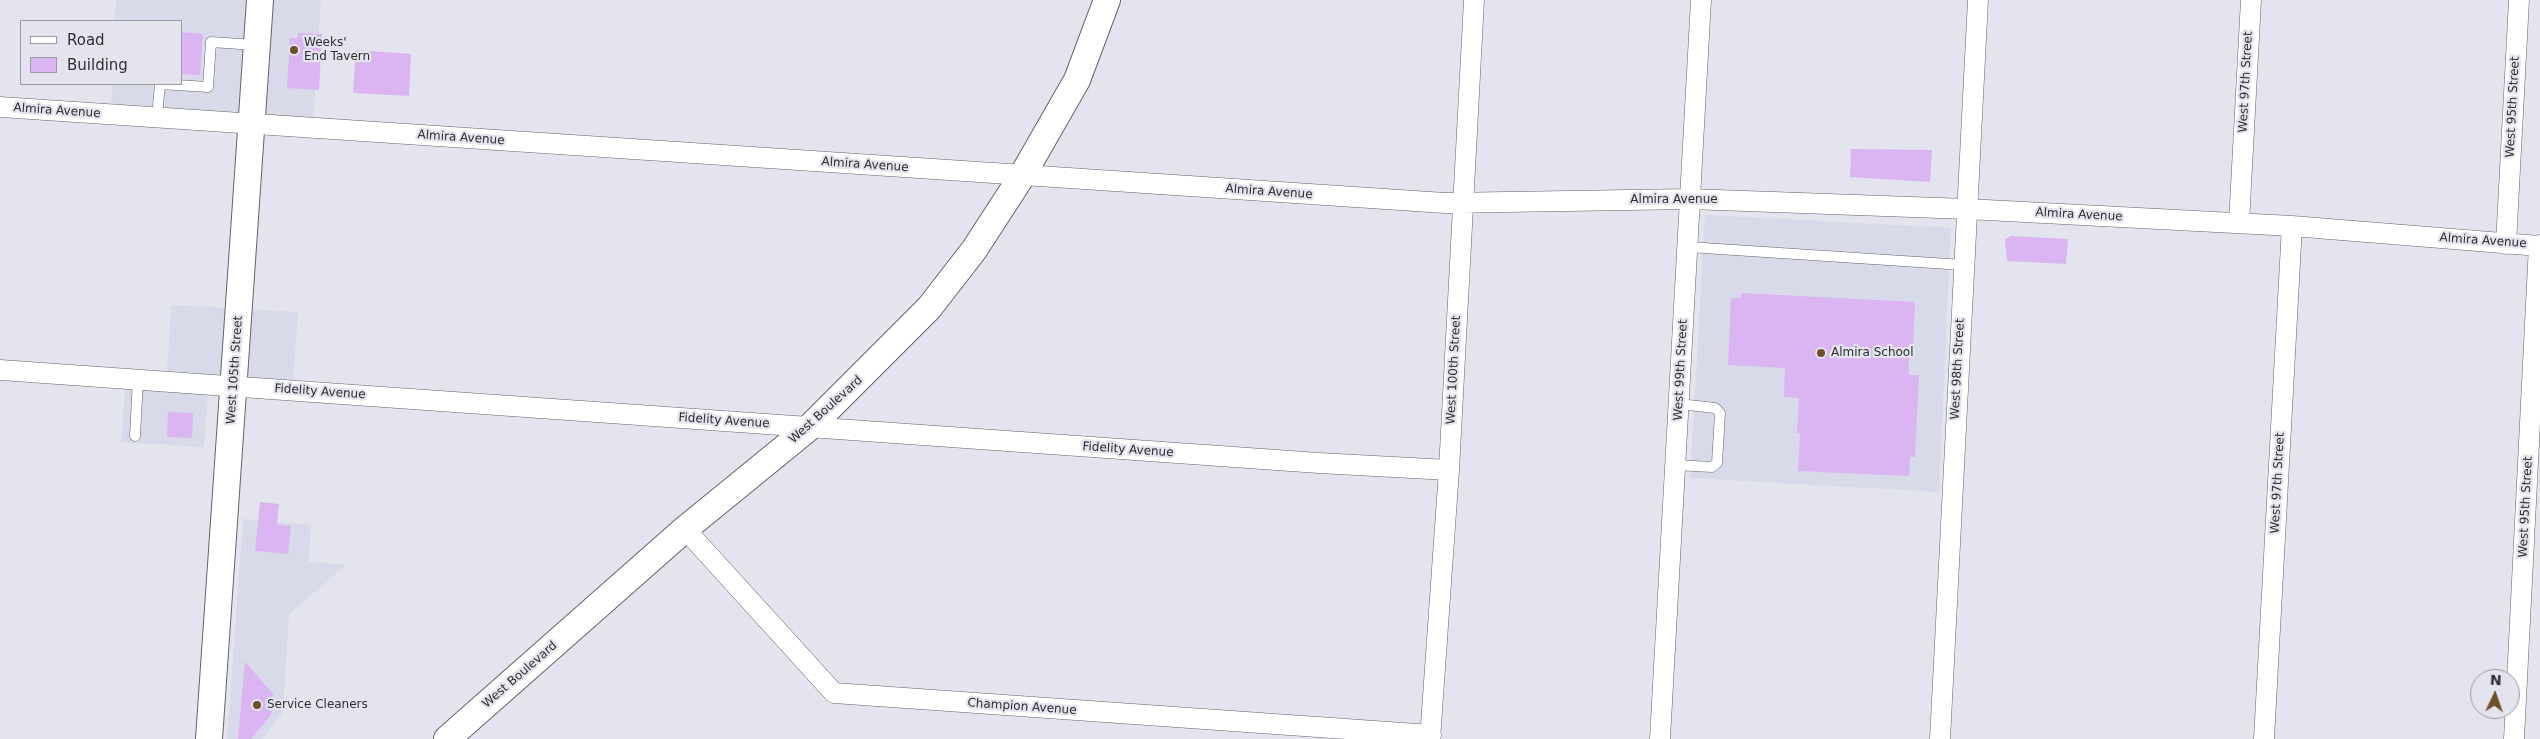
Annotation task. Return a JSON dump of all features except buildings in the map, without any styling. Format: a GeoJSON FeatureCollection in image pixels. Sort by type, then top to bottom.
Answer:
{"type":"FeatureCollection","features":[{"type":"Feature","properties":{"kind":"street","name":"West 105th Street"},"geometry":{"type":"LineString","coordinates":[[208,739],[260,0]]}},
{"type":"Feature","properties":{"kind":"street","name":"West Boulevard"},"geometry":{"type":"LineString","coordinates":[[447,739],[685,529],[810,426],[929,308],[985,233],[1022,176],[1077,80],[1107,0]]}},
{"type":"Feature","properties":{"kind":"street","name":"West 100th Street"},"geometry":{"type":"LineString","coordinates":[[1431,737],[1449,470],[1474,0]]}},
{"type":"Feature","properties":{"kind":"street","name":"West 99th Street"},"geometry":{"type":"LineString","coordinates":[[1660,739],[1701,0]]}},
{"type":"Feature","properties":{"kind":"street","name":"West 98th Street"},"geometry":{"type":"LineString","coordinates":[[1940,739],[1978,0]]}},
{"type":"Feature","properties":{"kind":"street","name":"West 97th Street"},"geometry":{"type":"LineString","coordinates":[[2239,223],[2251,0]]}},
{"type":"Feature","properties":{"kind":"street","name":"West 95th Street"},"geometry":{"type":"LineString","coordinates":[[2506,244],[2519,0]]}},
{"type":"Feature","properties":{"kind":"street","name":"Almira Avenue"},"geometry":{"type":"LineString","coordinates":[[0,107],[1462,204],[1690,199],[1967,209],[2292,226],[2539,246]]}},
{"type":"Feature","properties":{"kind":"street","name":"West 97th Street"},"geometry":{"type":"LineString","coordinates":[[2264,739],[2292,226]]}},
{"type":"Feature","properties":{"kind":"street","name":"West 95th Street"},"geometry":{"type":"LineString","coordinates":[[2514,739],[2539,246]]}},
{"type":"Feature","properties":{"kind":"street","name":"Fidelity Avenue"},"geometry":{"type":"LineString","coordinates":[[0,370],[810,426],[1310,463],[1449,470]]}},
{"type":"Feature","properties":{"kind":"street","name":"Champion Avenue"},"geometry":{"type":"LineString","coordinates":[[685,529],[834,693],[1431,737]]}},
{"type":"Feature","properties":{"kind":"lane"},"geometry":{"type":"LineString","coordinates":[[176,85],[208,87],[211,42],[257,45]]}},
{"type":"Feature","properties":{"kind":"lane"},"geometry":{"type":"LineString","coordinates":[[157,117],[160,85]]}},
{"type":"Feature","properties":{"kind":"lane"},"geometry":{"type":"LineString","coordinates":[[1688,247],[1964,266]]}},
{"type":"Feature","properties":{"kind":"lane"},"geometry":{"type":"LineString","coordinates":[[135,436],[138,379]]}},
{"type":"Feature","properties":{"kind":"lane"},"geometry":{"type":"LineString","coordinates":[[1675,465],[1712,467],[1717,463],[1720,413],[1716,408],[1679,404]]}},
{"type":"Feature","properties":{"kind":"shaded area"},"geometry":{"type":"Polygon","coordinates":[[[116,0],[321,0],[313,122],[111,108],[112,85],[182,85],[182,20],[115,20],[116,0]]]}},
{"type":"Feature","properties":{"kind":"shaded area","name":"Almira School"},"geometry":{"type":"Polygon","coordinates":[[[1705,215],[1951,228],[1939,492],[1690,478],[1705,215]]]}},
{"type":"Feature","properties":{"kind":"shaded area"},"geometry":{"type":"Polygon","coordinates":[[[171,305],[298,312],[292,399],[208,394],[204,447],[121,442],[125,389],[166,391],[171,305]]]}},
{"type":"Feature","properties":{"kind":"shaded area"},"geometry":{"type":"Polygon","coordinates":[[[243,519],[311,525],[309,562],[346,565],[289,614],[283,712],[263,739],[227,739],[243,519]]]}},
{"type":"Feature","properties":{"kind":"place","name":"Weeks' End Tavern"},"geometry":{"type":"Point","coordinates":[294,50]}},
{"type":"Feature","properties":{"kind":"place","name":"Almira School"},"geometry":{"type":"Point","coordinates":[1821,353]}},
{"type":"Feature","properties":{"kind":"place","name":"Service Cleaners"},"geometry":{"type":"Point","coordinates":[257,705]}}]}
